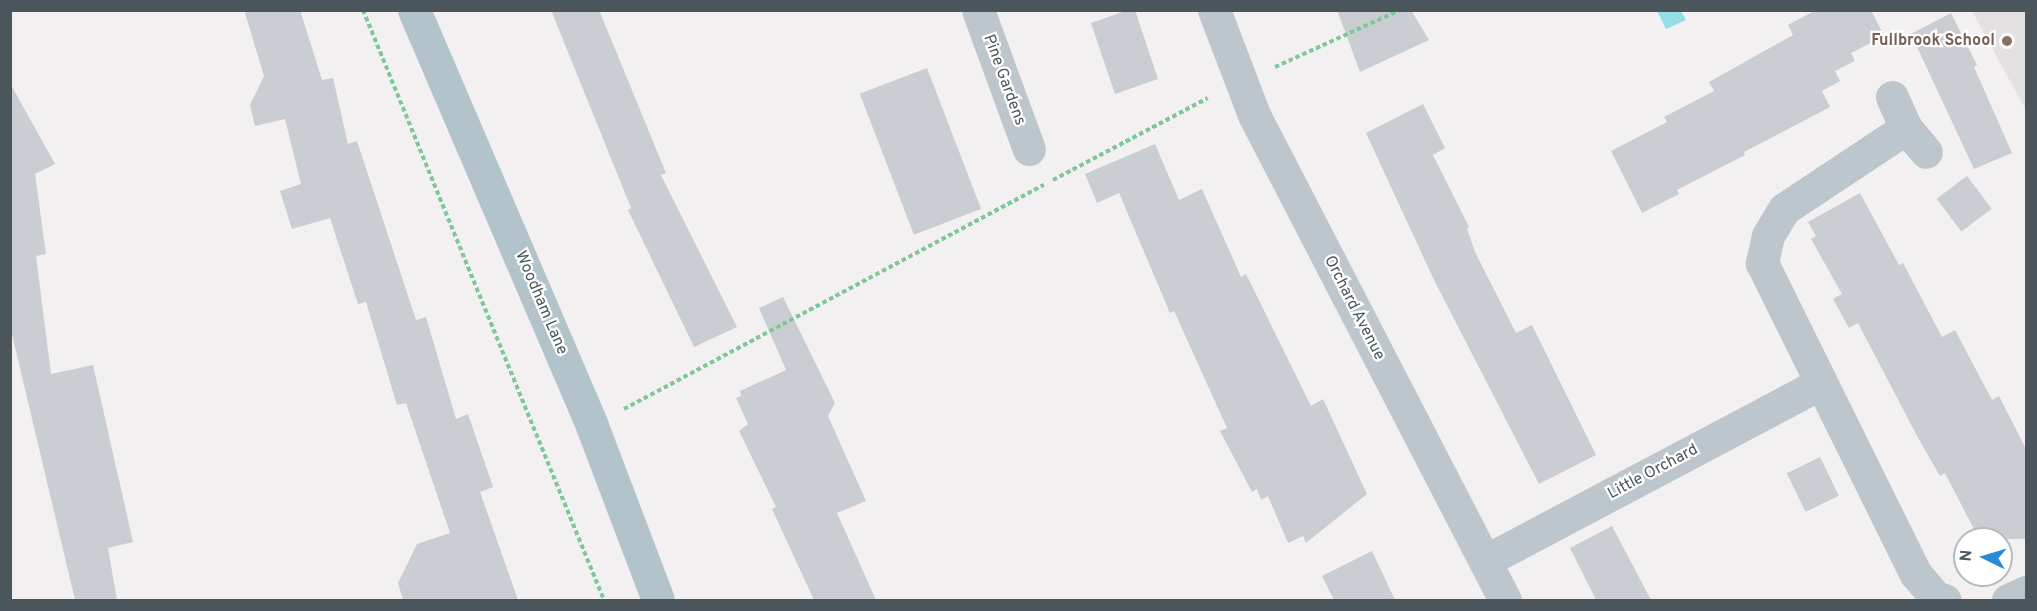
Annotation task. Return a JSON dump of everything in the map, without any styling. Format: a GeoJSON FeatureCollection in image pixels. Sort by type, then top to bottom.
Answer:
{"type":"FeatureCollection","features":[{"type":"Feature","properties":{"kind":"main road","name":"Woodham Lane"},"geometry":{"type":"LineString","coordinates":[[414,10],[592,426],[658,600]]}},
{"type":"Feature","properties":{"kind":"street","name":"Pine Gardens"},"geometry":{"type":"LineString","coordinates":[[978,10],[1029,149]]}},
{"type":"Feature","properties":{"kind":"street","name":"Orchard Avenue"},"geometry":{"type":"LineString","coordinates":[[1215,10],[1254,115],[1505,600]]}},
{"type":"Feature","properties":{"kind":"street"},"geometry":{"type":"LineString","coordinates":[[1892,97],[1916,140],[1784,209],[1768,236],[1762,263],[1916,574],[1935,597],[1945,600]]}},
{"type":"Feature","properties":{"kind":"street","name":"Little Orchard"},"geometry":{"type":"LineString","coordinates":[[1485,561],[1821,383]]}},
{"type":"Feature","properties":{"kind":"street"},"geometry":{"type":"LineString","coordinates":[[2007,600],[2026,592]]}},
{"type":"Feature","properties":{"kind":"path"},"geometry":{"type":"LineString","coordinates":[[363,10],[604,600]]}},
{"type":"Feature","properties":{"kind":"path"},"geometry":{"type":"LineString","coordinates":[[592,426],[1242,83],[1400,10]]}},
{"type":"Feature","properties":{"kind":"shaded area","name":"Fullbrook School"},"geometry":{"type":"Polygon","coordinates":[[[1972,11],[2026,11],[2026,110],[2005,72],[1972,11]]]}},
{"type":"Feature","properties":{"kind":"water"},"geometry":{"type":"Polygon","coordinates":[[[1657,11],[1681,11],[1686,20],[1666,29],[1657,11]]]}},
{"type":"Feature","properties":{"kind":"building"},"geometry":{"type":"Polygon","coordinates":[[[244,10],[300,10],[322,80],[333,78],[348,144],[357,141],[416,320],[426,317],[456,419],[468,414],[493,487],[480,492],[518,600],[403,600],[398,583],[417,544],[450,533],[406,403],[397,405],[366,302],[358,304],[330,218],[292,229],[280,191],[301,184],[285,119],[255,126],[250,105],[264,76],[244,10]]]}},
{"type":"Feature","properties":{"kind":"building"},"geometry":{"type":"Polygon","coordinates":[[[551,10],[599,10],[666,173],[661,175],[737,327],[694,347],[628,210],[631,208],[551,10]]]}},
{"type":"Feature","properties":{"kind":"building"},"geometry":{"type":"Polygon","coordinates":[[[1128,10],[1135,10],[1158,79],[1115,94],[1091,23],[1128,10]]]}},
{"type":"Feature","properties":{"kind":"building"},"geometry":{"type":"Polygon","coordinates":[[[1337,10],[1411,10],[1429,40],[1360,72],[1337,10]]]}},
{"type":"Feature","properties":{"kind":"building"},"geometry":{"type":"Polygon","coordinates":[[[1816,10],[1871,10],[1884,36],[1851,53],[1855,61],[1835,71],[1840,81],[1822,91],[1830,107],[1744,152],[1745,155],[1677,190],[1679,194],[1642,213],[1611,151],[1667,122],[1664,117],[1714,91],[1709,82],[1793,35],[1788,25],[1816,10]]]}},
{"type":"Feature","properties":{"kind":"building"},"geometry":{"type":"Polygon","coordinates":[[[1951,13],[1977,65],[1974,67],[2012,153],[1974,169],[1911,34],[1951,13]]]}},
{"type":"Feature","properties":{"kind":"building"},"geometry":{"type":"Polygon","coordinates":[[[927,68],[981,209],[914,235],[860,94],[927,68]]]}},
{"type":"Feature","properties":{"kind":"building"},"geometry":{"type":"Polygon","coordinates":[[[10,83],[55,164],[35,174],[46,254],[36,256],[51,374],[93,365],[133,542],[108,548],[117,600],[75,600],[10,326],[10,83]]]}},
{"type":"Feature","properties":{"kind":"building"},"geometry":{"type":"Polygon","coordinates":[[[1423,104],[1445,148],[1433,155],[1469,227],[1467,229],[1475,252],[1516,333],[1532,325],[1596,455],[1539,484],[1434,280],[1366,133],[1423,104]]]}},
{"type":"Feature","properties":{"kind":"building"},"geometry":{"type":"Polygon","coordinates":[[[1155,144],[1179,200],[1202,189],[1241,277],[1246,274],[1311,406],[1323,399],[1367,494],[1306,543],[1303,536],[1288,543],[1268,496],[1261,500],[1257,489],[1252,492],[1220,431],[1227,428],[1174,311],[1170,313],[1119,193],[1097,203],[1085,174],[1155,144]]]}},
{"type":"Feature","properties":{"kind":"building"},"geometry":{"type":"Polygon","coordinates":[[[1967,176],[1992,209],[1961,232],[1937,199],[1967,176]]]}},
{"type":"Feature","properties":{"kind":"building"},"geometry":{"type":"Polygon","coordinates":[[[1860,193],[1899,265],[1903,263],[1942,337],[1955,330],[1992,400],[1999,396],[2026,449],[2026,539],[2013,539],[2013,527],[1973,527],[1945,473],[1940,476],[1917,436],[1858,323],[1849,328],[1833,299],[1842,294],[1811,239],[1816,236],[1808,222],[1860,193]]]}},
{"type":"Feature","properties":{"kind":"building"},"geometry":{"type":"Polygon","coordinates":[[[783,297],[835,403],[828,416],[866,501],[837,513],[876,600],[814,600],[772,509],[776,507],[739,431],[748,424],[736,398],[741,396],[740,391],[786,370],[759,308],[783,297]]]}},
{"type":"Feature","properties":{"kind":"building"},"geometry":{"type":"Polygon","coordinates":[[[1820,457],[1839,496],[1806,512],[1787,473],[1820,457]]]}},
{"type":"Feature","properties":{"kind":"building"},"geometry":{"type":"Polygon","coordinates":[[[1612,526],[1651,600],[1596,600],[1570,548],[1612,526]]]}},
{"type":"Feature","properties":{"kind":"building"},"geometry":{"type":"Polygon","coordinates":[[[1372,551],[1395,600],[1334,600],[1322,576],[1372,551]]]}},
{"type":"Feature","properties":{"kind":"place","name":"Fullbrook School"},"geometry":{"type":"Point","coordinates":[2007,41]}}]}
